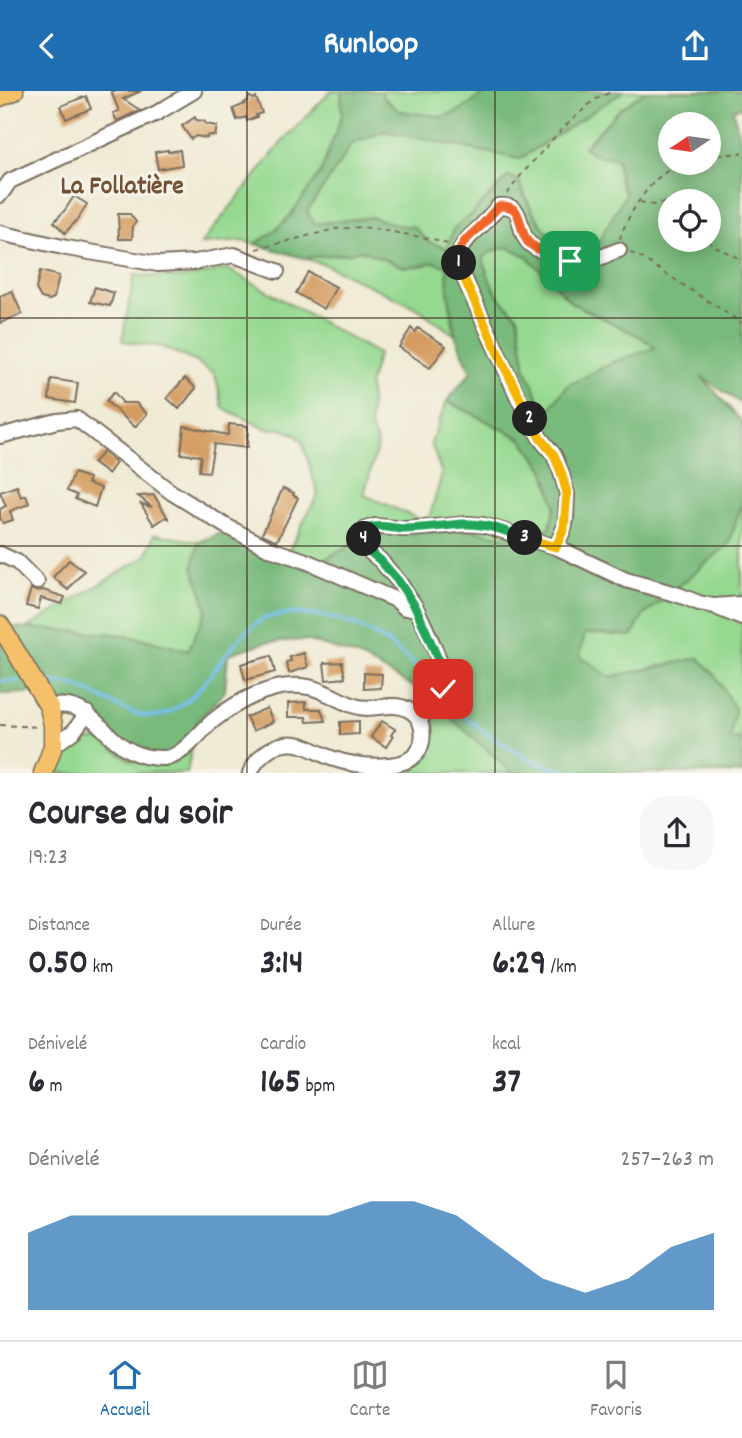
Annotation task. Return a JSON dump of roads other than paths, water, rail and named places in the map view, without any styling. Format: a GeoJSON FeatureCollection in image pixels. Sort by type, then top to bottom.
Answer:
{"type":"FeatureCollection","features":[{"type":"Feature","properties":{"kind":"main road"},"geometry":{"type":"LineString","coordinates":[[0,97],[14,91]]}},
{"type":"Feature","properties":{"kind":"main road"},"geometry":{"type":"LineString","coordinates":[[0,625],[48,706],[53,725],[52,746],[43,773]]}},
{"type":"Feature","properties":{"kind":"street"},"geometry":{"type":"LineString","coordinates":[[0,195],[10,181],[158,113],[194,91]]}},
{"type":"Feature","properties":{"kind":"street"},"geometry":{"type":"LineString","coordinates":[[556,547],[566,519],[567,493],[561,472],[554,455],[540,438],[520,402],[460,269],[458,258],[465,239],[499,206],[512,207],[518,214],[529,244],[570,261],[586,263],[619,250]]}},
{"type":"Feature","properties":{"kind":"street"},"geometry":{"type":"LineString","coordinates":[[0,233],[158,264],[195,262],[234,255],[277,271]]}},
{"type":"Feature","properties":{"kind":"street"},"geometry":{"type":"LineString","coordinates":[[0,436],[57,421],[77,419],[171,492],[225,525],[270,549],[306,561],[396,600],[405,608],[416,608]]}},
{"type":"Feature","properties":{"kind":"street"},"geometry":{"type":"LineString","coordinates":[[419,720],[443,689],[443,671],[416,608],[399,582],[369,551],[365,543],[366,529],[375,526],[404,529],[482,525],[556,547],[626,580],[715,606],[742,618]]}},
{"type":"Feature","properties":{"kind":"street"},"geometry":{"type":"LineString","coordinates":[[0,554],[17,562],[37,582]]}},
{"type":"Feature","properties":{"kind":"street"},"geometry":{"type":"LineString","coordinates":[[715,606],[742,604]]}},
{"type":"Feature","properties":{"kind":"street"},"geometry":{"type":"LineString","coordinates":[[48,706],[62,704],[87,713],[108,734],[132,752],[148,757],[168,758],[178,754],[215,719],[233,707],[267,689],[285,686],[318,689],[357,707],[407,708],[416,715],[422,725],[418,752],[396,770],[333,759],[300,745],[284,745],[269,749],[258,759],[250,773]]}},
{"type":"Feature","properties":{"kind":"street"},"geometry":{"type":"LineString","coordinates":[[52,746],[74,731],[87,713]]}},
{"type":"Feature","properties":{"kind":"waterway"},"geometry":{"type":"LineString","coordinates":[[51,683],[69,684],[140,715],[162,715],[174,710],[195,693],[237,641],[258,622],[265,618],[298,614],[342,620],[359,627],[392,646],[435,686]]}},
{"type":"Feature","properties":{"kind":"waterway"},"geometry":{"type":"LineString","coordinates":[[0,681],[18,681]]}},
{"type":"Feature","properties":{"kind":"waterway"},"geometry":{"type":"LineString","coordinates":[[444,698],[477,726],[514,751],[572,773]]}},
{"type":"Feature","properties":{"kind":"district","name":"La Follatière"},"geometry":{"type":"Point","coordinates":[122,184]}}]}
